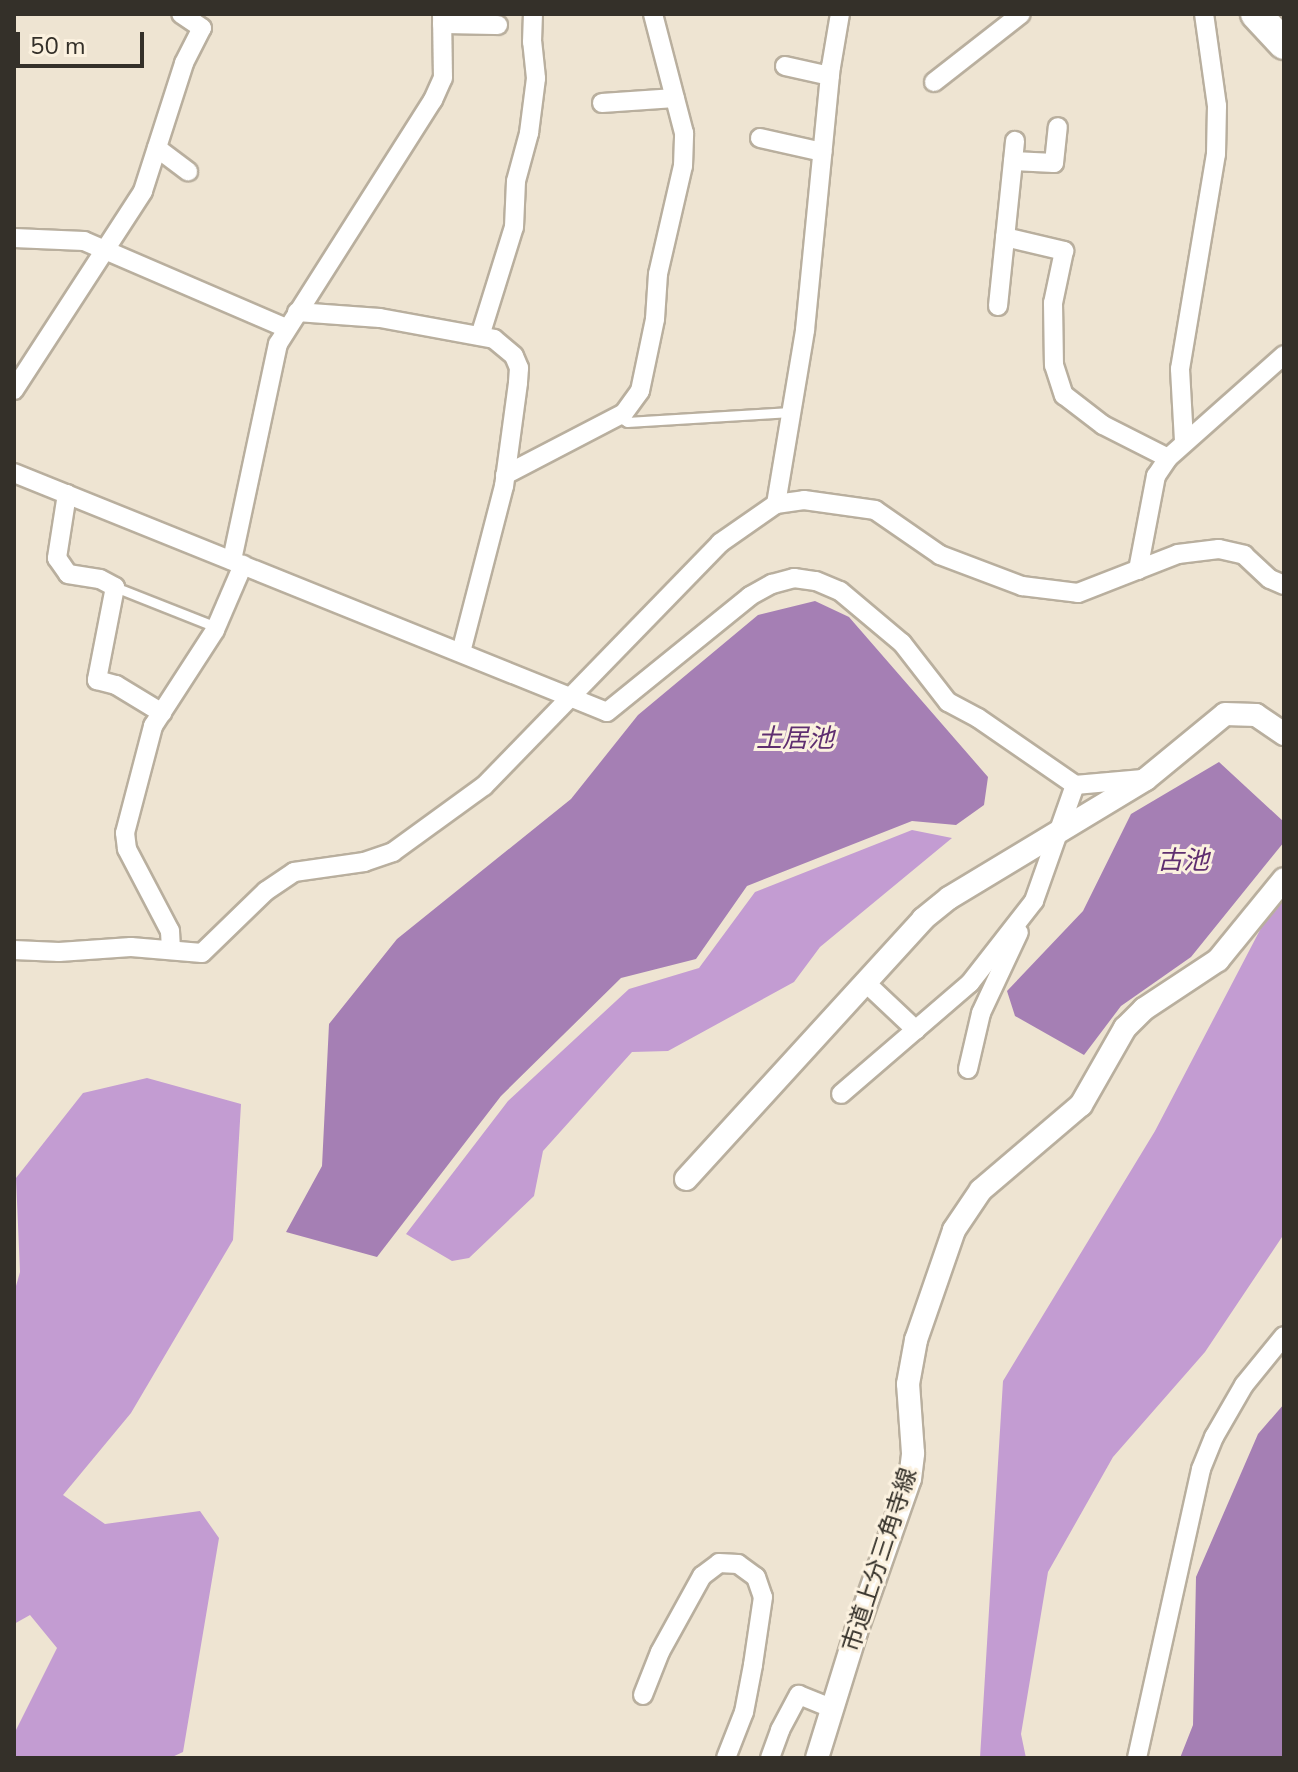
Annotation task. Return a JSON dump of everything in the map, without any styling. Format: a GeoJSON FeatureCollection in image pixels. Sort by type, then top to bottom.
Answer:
{"type":"FeatureCollection","features":[{"type":"Feature","properties":{"kind":"highway"},"geometry":{"type":"LineString","coordinates":[[1256,14],[1284,44]]}},
{"type":"Feature","properties":{"kind":"street"},"geometry":{"type":"LineString","coordinates":[[14,390],[107,251],[143,191],[184,63],[202,28],[181,14]]}},
{"type":"Feature","properties":{"kind":"street"},"geometry":{"type":"LineString","coordinates":[[480,336],[514,227],[516,181],[529,133],[536,78],[533,14]]}},
{"type":"Feature","properties":{"kind":"street"},"geometry":{"type":"LineString","coordinates":[[505,475],[619,417],[640,391],[653,331],[658,274],[683,166],[684,133],[653,14]]}},
{"type":"Feature","properties":{"kind":"street"},"geometry":{"type":"LineString","coordinates":[[776,504],[805,330],[830,76],[840,14]]}},
{"type":"Feature","properties":{"kind":"street"},"geometry":{"type":"LineString","coordinates":[[934,82],[1021,14]]}},
{"type":"Feature","properties":{"kind":"street"},"geometry":{"type":"LineString","coordinates":[[1184,441],[1180,369],[1216,154],[1217,106],[1204,14]]}},
{"type":"Feature","properties":{"kind":"street"},"geometry":{"type":"LineString","coordinates":[[171,950],[170,931],[127,849],[125,833],[153,726],[216,627],[238,563],[278,344],[335,260],[433,100],[443,78],[442,19],[498,25]]}},
{"type":"Feature","properties":{"kind":"street"},"geometry":{"type":"LineString","coordinates":[[785,66],[830,76]]}},
{"type":"Feature","properties":{"kind":"street"},"geometry":{"type":"LineString","coordinates":[[602,103],[675,98]]}},
{"type":"Feature","properties":{"kind":"street"},"geometry":{"type":"LineString","coordinates":[[1013,161],[1054,163],[1058,127]]}},
{"type":"Feature","properties":{"kind":"street"},"geometry":{"type":"LineString","coordinates":[[760,138],[822,152]]}},
{"type":"Feature","properties":{"kind":"street"},"geometry":{"type":"LineString","coordinates":[[998,306],[1015,141]]}},
{"type":"Feature","properties":{"kind":"street"},"geometry":{"type":"LineString","coordinates":[[157,148],[188,171]]}},
{"type":"Feature","properties":{"kind":"street"},"geometry":{"type":"LineString","coordinates":[[1005,237],[1064,251],[1053,303],[1054,365],[1064,395],[1103,425],[1168,458]]}},
{"type":"Feature","properties":{"kind":"street"},"geometry":{"type":"LineString","coordinates":[[14,238],[84,241],[292,320],[380,318],[480,336],[505,344],[519,368],[505,475],[461,652]]}},
{"type":"Feature","properties":{"kind":"street"},"geometry":{"type":"LineString","coordinates":[[1138,570],[1156,476],[1168,458],[1284,355]]}},
{"type":"Feature","properties":{"kind":"street"},"geometry":{"type":"LineString","coordinates":[[1270,369],[1284,382]]}},
{"type":"Feature","properties":{"kind":"street"},"geometry":{"type":"LineString","coordinates":[[14,473],[607,712],[750,596],[772,584],[794,578],[816,581],[840,591],[902,643],[948,702],[978,718],[1075,785],[1146,779]]}},
{"type":"Feature","properties":{"kind":"street"},"geometry":{"type":"LineString","coordinates":[[67,494],[57,558],[68,574],[100,579],[115,587],[97,680],[116,685],[162,713]]}},
{"type":"Feature","properties":{"kind":"street"},"geometry":{"type":"LineString","coordinates":[[14,950],[59,952],[131,947],[202,953],[266,891],[294,872],[364,862],[393,852],[484,786],[720,543],[776,504],[804,500],[875,510],[940,555],[1022,586],[1078,593],[1178,554],[1219,549],[1244,555],[1270,579],[1284,585]]}},
{"type":"Feature","properties":{"kind":"street"},"geometry":{"type":"LineString","coordinates":[[686,1179],[923,919],[949,898],[1146,779],[1225,714],[1256,715],[1284,734]]}},
{"type":"Feature","properties":{"kind":"street"},"geometry":{"type":"LineString","coordinates":[[968,1069],[981,1013],[1034,901],[1075,785]]}},
{"type":"Feature","properties":{"kind":"street","name":"市道上分三角寺線"},"geometry":{"type":"LineString","coordinates":[[817,1758],[831,1708],[910,1479],[913,1453],[908,1384],[916,1340],[954,1230],[966,1207],[981,1190],[1081,1105],[1125,1028],[1144,1009],[1218,960],[1284,879]]}},
{"type":"Feature","properties":{"kind":"street"},"geometry":{"type":"LineString","coordinates":[[841,1094],[970,983],[1034,901]]}},
{"type":"Feature","properties":{"kind":"street"},"geometry":{"type":"LineString","coordinates":[[865,982],[916,1030]]}},
{"type":"Feature","properties":{"kind":"street"},"geometry":{"type":"LineString","coordinates":[[1137,1758],[1148,1725],[1179,1559],[1201,1469],[1214,1437],[1244,1385],[1284,1336]]}},
{"type":"Feature","properties":{"kind":"street"},"geometry":{"type":"LineString","coordinates":[[643,1695],[660,1652],[702,1576],[719,1563],[738,1564],[756,1577],[763,1597],[753,1665],[744,1712],[726,1758]]}},
{"type":"Feature","properties":{"kind":"street"},"geometry":{"type":"LineString","coordinates":[[770,1758],[799,1695],[831,1708]]}},
{"type":"Feature","properties":{"kind":"lane"},"geometry":{"type":"LineString","coordinates":[[619,417],[627,422],[791,412]]}},
{"type":"Feature","properties":{"kind":"lane"},"geometry":{"type":"LineString","coordinates":[[115,587],[216,627]]}},
{"type":"Feature","properties":{"kind":"shaded area"},"geometry":{"type":"Polygon","coordinates":[[[912,830],[952,838],[820,947],[794,982],[668,1051],[632,1052],[543,1151],[534,1196],[469,1258],[452,1261],[406,1234],[508,1101],[629,989],[699,968],[755,892],[912,830]]]}},
{"type":"Feature","properties":{"kind":"shaded area"},"geometry":{"type":"Polygon","coordinates":[[[1284,899],[1284,1234],[1205,1352],[1113,1457],[1048,1572],[1021,1734],[1026,1758],[980,1758],[1003,1381],[1155,1131],[1272,907],[1284,899]]]}},
{"type":"Feature","properties":{"kind":"shaded area"},"geometry":{"type":"Polygon","coordinates":[[[147,1078],[241,1104],[233,1240],[131,1413],[63,1495],[105,1524],[200,1511],[219,1538],[183,1752],[170,1758],[14,1758],[14,1734],[57,1648],[30,1615],[14,1624],[14,1293],[20,1272],[16,1178],[83,1093],[147,1078]]]}},
{"type":"Feature","properties":{"kind":"water","name":"土居池"},"geometry":{"type":"Polygon","coordinates":[[[815,601],[849,617],[988,777],[984,805],[956,825],[912,821],[747,886],[696,959],[621,978],[501,1096],[377,1257],[286,1232],[322,1166],[329,1024],[397,939],[571,799],[638,715],[758,615],[815,601]]]}},
{"type":"Feature","properties":{"kind":"water","name":"古池"},"geometry":{"type":"Polygon","coordinates":[[[1219,762],[1284,822],[1284,842],[1191,957],[1121,1006],[1084,1055],[1015,1016],[1007,991],[1083,911],[1131,814],[1219,762]]]}},
{"type":"Feature","properties":{"kind":"water"},"geometry":{"type":"Polygon","coordinates":[[[1284,1404],[1284,1758],[1180,1758],[1193,1725],[1196,1577],[1258,1434],[1284,1404]]]}}]}
